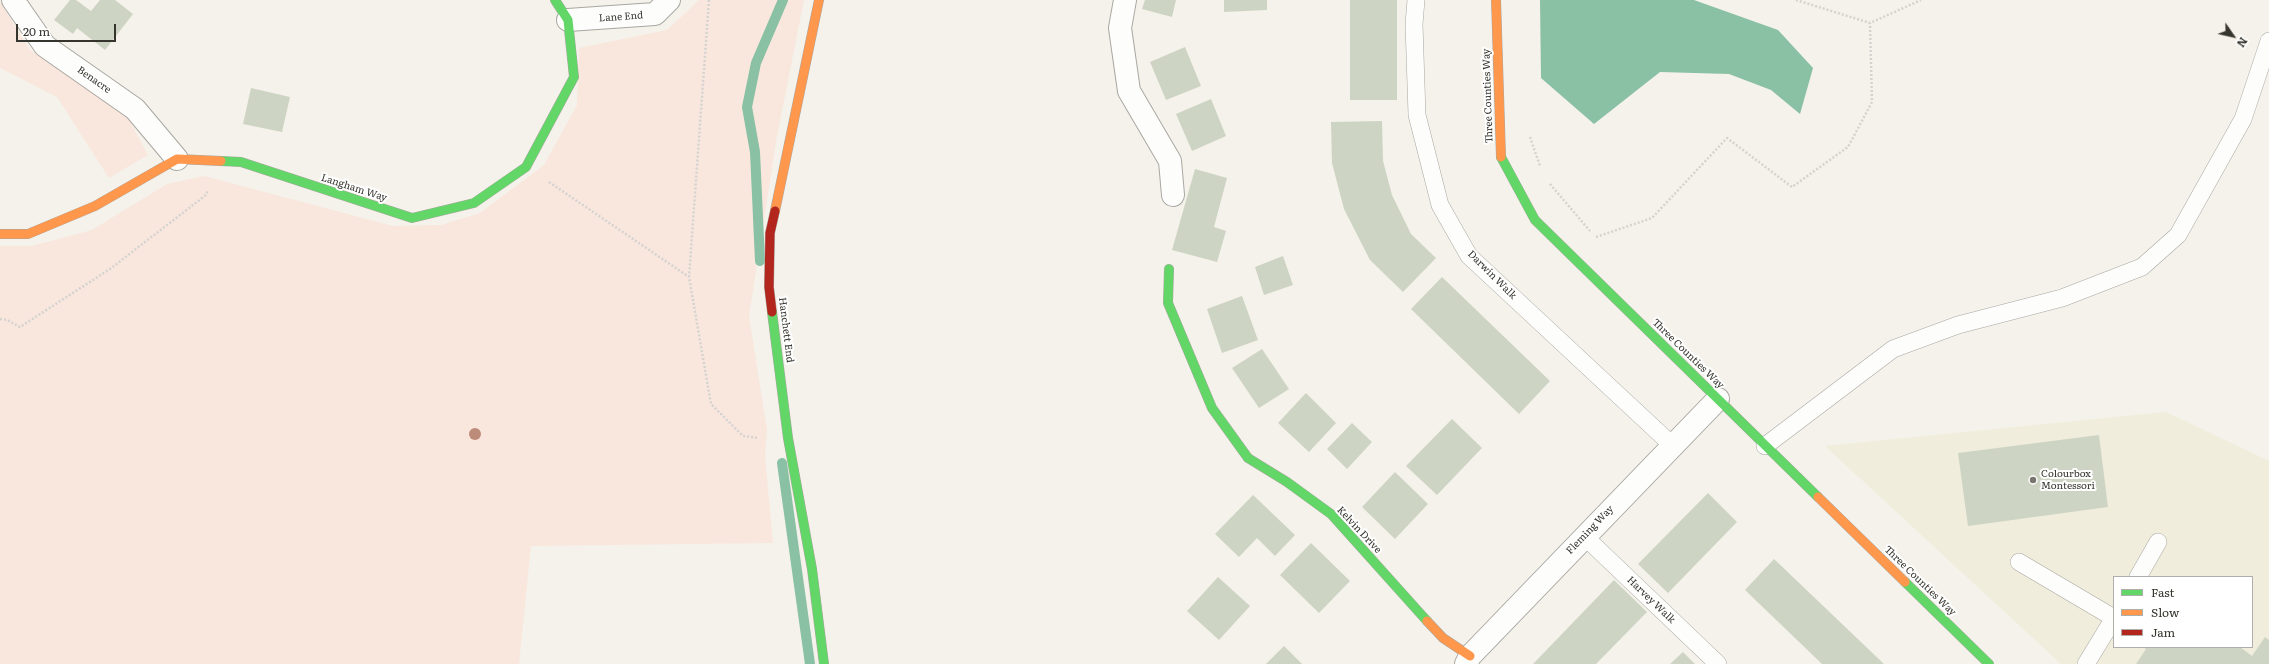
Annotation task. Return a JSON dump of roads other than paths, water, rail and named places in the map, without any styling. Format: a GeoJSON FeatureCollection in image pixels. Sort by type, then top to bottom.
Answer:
{"type":"FeatureCollection","features":[{"type":"Feature","properties":{"kind":"street","name":"Benacre"},"geometry":{"type":"LineString","coordinates":[[13,0],[45,46],[135,109],[177,159]]}},
{"type":"Feature","properties":{"kind":"street","name":"Langham Way"},"geometry":{"type":"LineString","coordinates":[[177,159],[241,162],[412,218],[474,203],[526,167],[574,77],[568,20],[555,0]]}},
{"type":"Feature","properties":{"kind":"street","name":"Lane End"},"geometry":{"type":"LineString","coordinates":[[568,20],[655,14],[669,0]]}},
{"type":"Feature","properties":{"kind":"street","name":"Hanchett End"},"geometry":{"type":"LineString","coordinates":[[819,0],[770,233],[769,287],[788,438],[812,569],[824,664]]}},
{"type":"Feature","properties":{"kind":"street"},"geometry":{"type":"LineString","coordinates":[[1125,0],[1120,28],[1129,91],[1170,161],[1173,195]]}},
{"type":"Feature","properties":{"kind":"street","name":"Three Counties Way"},"geometry":{"type":"LineString","coordinates":[[1496,0],[1501,158],[1535,220],[1989,664]]}},
{"type":"Feature","properties":{"kind":"street"},"geometry":{"type":"LineString","coordinates":[[0,234],[28,234],[95,206],[177,159]]}},
{"type":"Feature","properties":{"kind":"street","name":"Kelvin Drive"},"geometry":{"type":"LineString","coordinates":[[1169,269],[1168,303],[1212,408],[1248,458],[1287,482],[1331,514],[1443,638],[1468,660]]}},
{"type":"Feature","properties":{"kind":"street","name":"Fleming Way"},"geometry":{"type":"LineString","coordinates":[[1468,660],[1584,536],[1718,399]]}},
{"type":"Feature","properties":{"kind":"lane","name":"Darwin Walk"},"geometry":{"type":"LineString","coordinates":[[1416,0],[1414,24],[1417,115],[1440,205],[1470,256],[1672,445]]}},
{"type":"Feature","properties":{"kind":"lane"},"geometry":{"type":"LineString","coordinates":[[1765,446],[1893,349],[1958,325],[2062,298],[2142,267],[2178,235],[2243,119],[2269,41]]}},
{"type":"Feature","properties":{"kind":"lane","name":"Harvey Walk"},"geometry":{"type":"LineString","coordinates":[[1584,536],[1718,664]]}},
{"type":"Feature","properties":{"kind":"lane"},"geometry":{"type":"LineString","coordinates":[[2139,576],[2158,542]]}},
{"type":"Feature","properties":{"kind":"lane"},"geometry":{"type":"LineString","coordinates":[[2019,562],[2113,617]]}},
{"type":"Feature","properties":{"kind":"lane"},"geometry":{"type":"LineString","coordinates":[[2086,664],[2113,620]]}},
{"type":"Feature","properties":{"kind":"waterway"},"geometry":{"type":"LineString","coordinates":[[760,261],[755,152],[747,107],[756,63],[783,0]]}},
{"type":"Feature","properties":{"kind":"waterway"},"geometry":{"type":"LineString","coordinates":[[782,463],[810,664]]}},
{"type":"Feature","properties":{"kind":"place","name":"Colourbox Montessori"},"geometry":{"type":"Point","coordinates":[2033,480]}}]}
